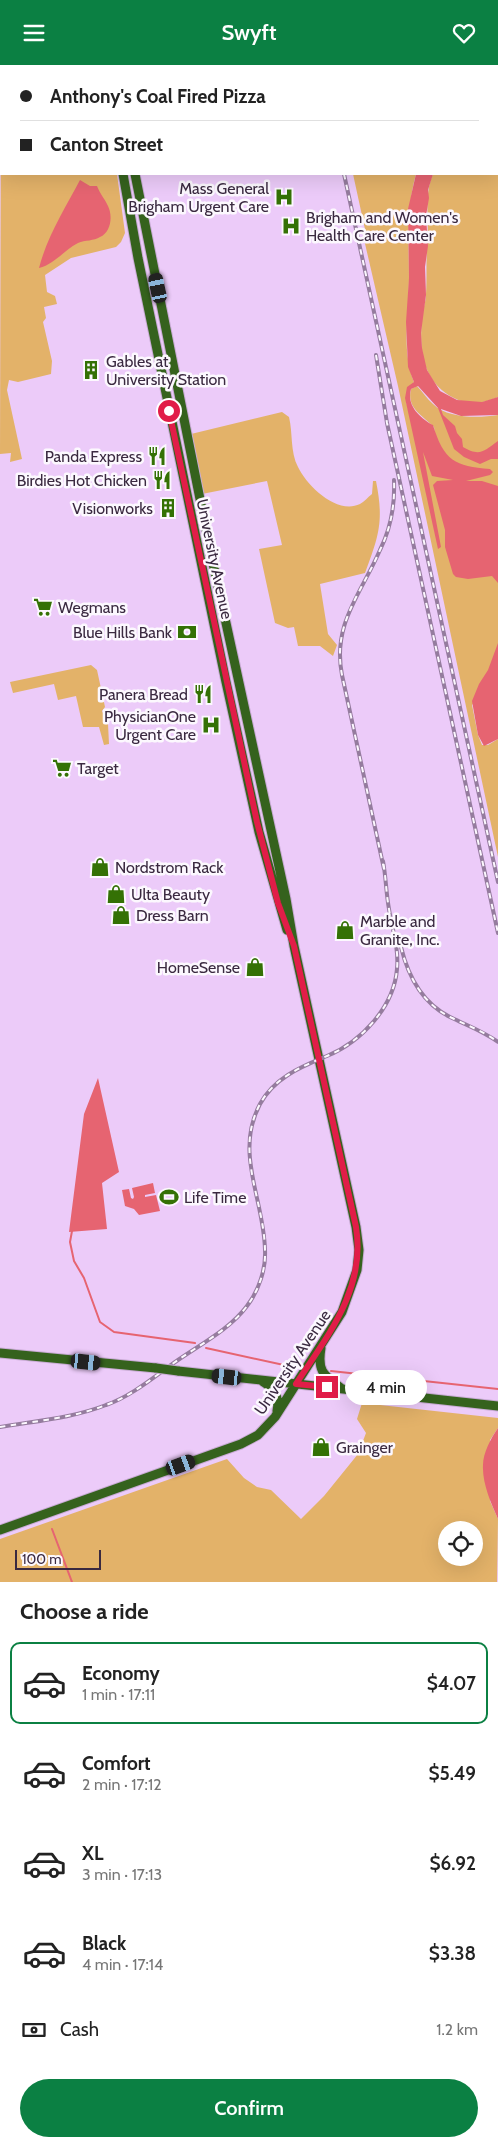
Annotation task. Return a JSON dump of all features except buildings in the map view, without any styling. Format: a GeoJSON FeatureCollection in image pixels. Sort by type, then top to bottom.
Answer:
{"type":"FeatureCollection","features":[{"type":"Feature","properties":{"kind":"main road","name":"University Avenue"},"geometry":{"type":"LineString","coordinates":[[123,175],[155,342],[250,791],[278,903],[294,946]]}},
{"type":"Feature","properties":{"kind":"main road","name":"University Avenue"},"geometry":{"type":"LineString","coordinates":[[0,1530],[241,1444],[258,1435],[275,1417],[323,1343],[342,1312],[354,1281],[358,1239],[188,446],[135,175]]}},
{"type":"Feature","properties":{"kind":"main road"},"geometry":{"type":"LineString","coordinates":[[323,1343],[320,1369],[325,1376],[341,1389]]}},
{"type":"Feature","properties":{"kind":"main road"},"geometry":{"type":"LineString","coordinates":[[0,1353],[498,1406]]}},
{"type":"Feature","properties":{"kind":"main road"},"geometry":{"type":"LineString","coordinates":[[260,1380],[271,1387],[276,1394],[278,1405],[275,1417]]}},
{"type":"Feature","properties":{"kind":"shaded area"},"geometry":{"type":"Polygon","coordinates":[[[1,175],[117,175],[125,233],[121,242],[116,247],[71,258],[45,275],[47,292],[55,296],[57,304],[44,307],[46,318],[43,322],[52,361],[51,374],[18,382],[9,380],[7,390],[22,459],[10,462],[11,453],[0,454],[1,175]]]}},
{"type":"Feature","properties":{"kind":"shaded area"},"geometry":{"type":"Polygon","coordinates":[[[353,175],[416,175],[409,214],[407,331],[408,357],[414,382],[406,399],[412,427],[439,442],[435,435],[434,427],[417,411],[411,401],[411,389],[417,386],[439,409],[455,415],[482,417],[498,415],[498,673],[472,705],[482,745],[488,745],[498,739],[498,857],[398,386],[363,235],[366,234],[353,175]]]}},
{"type":"Feature","properties":{"kind":"shaded area"},"geometry":{"type":"Polygon","coordinates":[[[416,175],[433,175],[428,190],[429,198],[426,216],[428,246],[425,267],[426,295],[421,333],[427,370],[440,391],[457,400],[482,402],[498,397],[498,415],[461,416],[441,409],[443,415],[455,426],[457,433],[462,439],[463,447],[474,452],[482,452],[498,441],[498,459],[491,459],[480,464],[464,457],[454,449],[438,408],[418,386],[411,389],[410,395],[412,406],[423,419],[433,425],[442,447],[452,459],[468,466],[490,469],[493,472],[490,475],[466,481],[482,481],[498,486],[498,583],[492,576],[468,579],[456,577],[453,574],[445,547],[445,530],[433,485],[437,481],[453,480],[432,476],[423,452],[441,547],[438,549],[405,398],[407,387],[414,382],[408,367],[406,322],[409,278],[408,209],[416,175]]]}},
{"type":"Feature","properties":{"kind":"shaded area"},"geometry":{"type":"Polygon","coordinates":[[[433,175],[498,175],[498,397],[488,401],[471,403],[459,401],[443,391],[429,374],[422,353],[421,329],[426,297],[428,239],[427,201],[433,175]]]}},
{"type":"Feature","properties":{"kind":"shaded area"},"geometry":{"type":"Polygon","coordinates":[[[80,180],[90,186],[97,186],[110,210],[109,228],[104,235],[78,243],[50,263],[39,268],[52,234],[80,180]]]}},
{"type":"Feature","properties":{"kind":"shaded area"},"geometry":{"type":"Polygon","coordinates":[[[282,412],[289,417],[295,461],[308,482],[324,497],[342,506],[360,504],[372,494],[373,481],[376,481],[380,507],[379,528],[365,573],[320,584],[328,634],[337,645],[333,656],[320,646],[298,646],[294,627],[288,628],[275,623],[259,549],[282,545],[267,481],[202,494],[191,434],[282,412]]]}},
{"type":"Feature","properties":{"kind":"shaded area"},"geometry":{"type":"Polygon","coordinates":[[[498,643],[498,739],[484,746],[478,735],[472,701],[479,684],[488,670],[498,643]]]}},
{"type":"Feature","properties":{"kind":"shaded area"},"geometry":{"type":"Polygon","coordinates":[[[91,665],[97,670],[105,707],[102,711],[108,724],[109,744],[104,745],[99,727],[83,727],[76,696],[58,700],[54,684],[13,693],[10,682],[91,665]]]}},
{"type":"Feature","properties":{"kind":"shaded area"},"geometry":{"type":"Polygon","coordinates":[[[98,1078],[119,1172],[102,1183],[107,1229],[69,1232],[84,1114],[98,1078]]]}},
{"type":"Feature","properties":{"kind":"shaded area"},"geometry":{"type":"Polygon","coordinates":[[[153,1183],[155,1193],[145,1195],[145,1197],[156,1195],[160,1211],[139,1215],[134,1209],[125,1206],[122,1190],[129,1189],[133,1199],[132,1188],[153,1183]]]}},
{"type":"Feature","properties":{"kind":"shaded area"},"geometry":{"type":"Polygon","coordinates":[[[362,1403],[498,1418],[498,1428],[490,1440],[490,1501],[498,1519],[497,1582],[0,1582],[0,1539],[227,1459],[244,1478],[257,1487],[271,1490],[301,1519],[324,1496],[358,1454],[366,1433],[357,1419],[362,1403]]]}},
{"type":"Feature","properties":{"kind":"shaded area"},"geometry":{"type":"Polygon","coordinates":[[[498,1428],[498,1519],[485,1486],[483,1465],[488,1446],[498,1428]]]}},
{"type":"Feature","properties":{"kind":"waterway"},"geometry":{"type":"LineString","coordinates":[[72,1231],[70,1242],[74,1261],[84,1278],[100,1322],[114,1332],[195,1343]]}},
{"type":"Feature","properties":{"kind":"waterway"},"geometry":{"type":"LineString","coordinates":[[206,1348],[293,1367]]}},
{"type":"Feature","properties":{"kind":"waterway"},"geometry":{"type":"LineString","coordinates":[[331,1371],[498,1389]]}},
{"type":"Feature","properties":{"kind":"waterway"},"geometry":{"type":"LineString","coordinates":[[52,1529],[72,1582]]}},
{"type":"Feature","properties":{"kind":"railway"},"geometry":{"type":"LineString","coordinates":[[344,175],[498,882]]}},
{"type":"Feature","properties":{"kind":"railway"},"geometry":{"type":"LineString","coordinates":[[376,355],[387,423],[498,933]]}},
{"type":"Feature","properties":{"kind":"railway"},"geometry":{"type":"LineString","coordinates":[[384,869],[342,675],[340,657],[341,640],[350,610],[373,566],[390,525],[394,498],[394,480]]}},
{"type":"Feature","properties":{"kind":"railway"},"geometry":{"type":"LineString","coordinates":[[0,1427],[54,1419],[116,1401],[143,1385],[224,1329],[247,1306],[261,1279],[265,1257],[263,1231],[250,1158],[253,1122],[260,1104],[273,1087],[289,1074],[340,1050],[352,1042],[374,1021],[390,997],[395,983],[397,954],[383,861]]}},
{"type":"Feature","properties":{"kind":"railway"},"geometry":{"type":"LineString","coordinates":[[401,947],[412,978],[432,1004],[450,1017],[498,1042]]}},
{"type":"Feature","properties":{"kind":"place","name":"Mass General Brigham Urgent Care"},"geometry":{"type":"Point","coordinates":[284,197]}},
{"type":"Feature","properties":{"kind":"place","name":"Brigham and Women's Health Care Center"},"geometry":{"type":"Point","coordinates":[291,226]}},
{"type":"Feature","properties":{"kind":"place","name":"Gables at University Station"},"geometry":{"type":"Point","coordinates":[91,370]}},
{"type":"Feature","properties":{"kind":"place","name":"Panda Express"},"geometry":{"type":"Point","coordinates":[157,456]}},
{"type":"Feature","properties":{"kind":"place","name":"Birdies Hot Chicken"},"geometry":{"type":"Point","coordinates":[162,480]}},
{"type":"Feature","properties":{"kind":"place","name":"Visionworks"},"geometry":{"type":"Point","coordinates":[168,508]}},
{"type":"Feature","properties":{"kind":"place","name":"Wegmans"},"geometry":{"type":"Point","coordinates":[43,607]}},
{"type":"Feature","properties":{"kind":"place","name":"Blue Hills Bank"},"geometry":{"type":"Point","coordinates":[187,632]}},
{"type":"Feature","properties":{"kind":"place","name":"Panera Bread"},"geometry":{"type":"Point","coordinates":[203,694]}},
{"type":"Feature","properties":{"kind":"place","name":"PhysicianOne Urgent Care"},"geometry":{"type":"Point","coordinates":[211,725]}},
{"type":"Feature","properties":{"kind":"place","name":"Target"},"geometry":{"type":"Point","coordinates":[62,768]}},
{"type":"Feature","properties":{"kind":"place","name":"Nordstrom Rack"},"geometry":{"type":"Point","coordinates":[100,867]}},
{"type":"Feature","properties":{"kind":"place","name":"Ulta Beauty"},"geometry":{"type":"Point","coordinates":[116,894]}},
{"type":"Feature","properties":{"kind":"place","name":"Dress Barn"},"geometry":{"type":"Point","coordinates":[121,915]}},
{"type":"Feature","properties":{"kind":"place","name":"Marble and Granite, Inc."},"geometry":{"type":"Point","coordinates":[345,930]}},
{"type":"Feature","properties":{"kind":"place","name":"HomeSense"},"geometry":{"type":"Point","coordinates":[255,967]}},
{"type":"Feature","properties":{"kind":"place","name":"Life Time"},"geometry":{"type":"Point","coordinates":[169,1197]}},
{"type":"Feature","properties":{"kind":"place","name":"Grainger"},"geometry":{"type":"Point","coordinates":[321,1447]}},
{"type":"Feature","properties":{"kind":"route"},"geometry":{"type":"LineString","coordinates":[[169,411],[257,822],[278,903],[294,946],[358,1239],[357,1271],[347,1302],[296,1384],[327,1387]]}}]}
